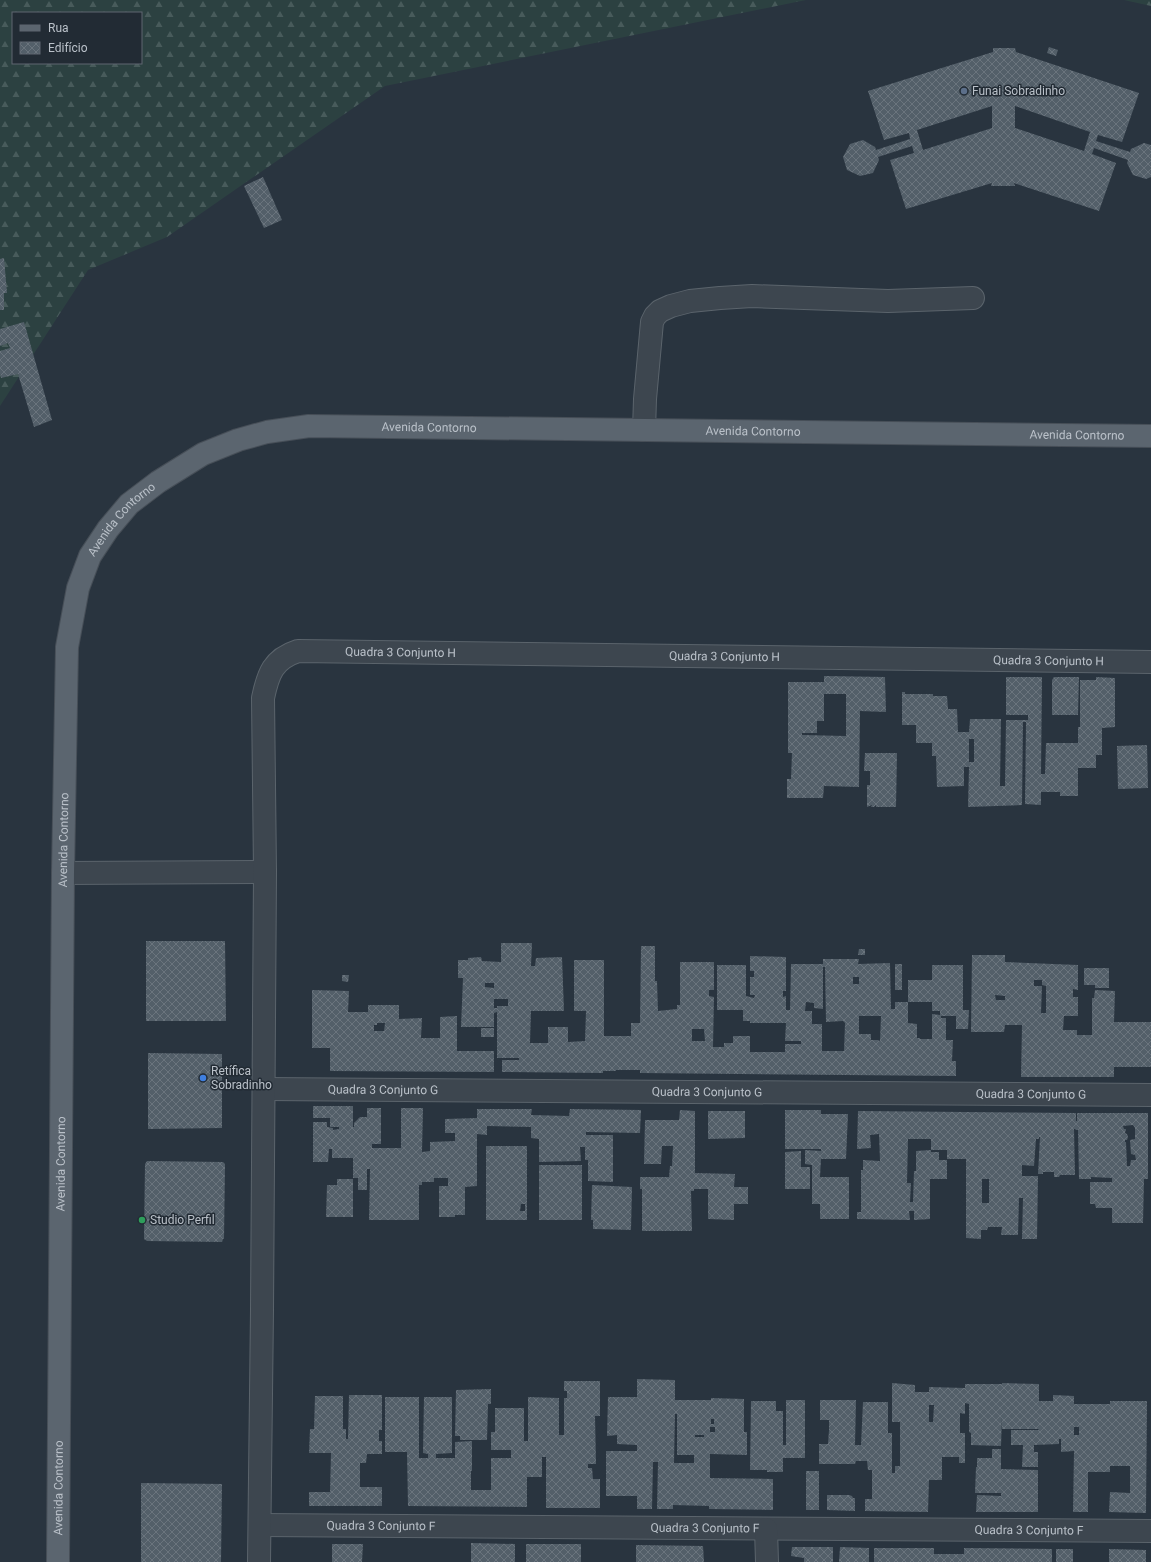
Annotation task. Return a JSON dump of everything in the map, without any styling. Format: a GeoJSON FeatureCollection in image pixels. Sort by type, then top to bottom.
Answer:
{"type":"FeatureCollection","features":[{"type":"Feature","properties":{"kind":"main road","name":"Avenida Contorno"},"geometry":{"type":"LineString","coordinates":[[58,1562],[63,873],[67,647],[78,588],[90,556],[108,529],[129,504],[158,482],[203,454],[238,440],[267,432],[309,426],[1151,436]]}},
{"type":"Feature","properties":{"kind":"street"},"geometry":{"type":"LineString","coordinates":[[644,430],[645,399],[652,322],[660,311],[671,306],[690,301],[752,296],[888,302],[973,298]]}},
{"type":"Feature","properties":{"kind":"street","name":"Quadra 3 Conjunto H"},"geometry":{"type":"LineString","coordinates":[[265,872],[263,698],[271,670],[289,654],[298,651],[1151,662]]}},
{"type":"Feature","properties":{"kind":"street"},"geometry":{"type":"LineString","coordinates":[[63,873],[265,872],[260,1525],[258,1562]]}},
{"type":"Feature","properties":{"kind":"street","name":"Quadra 3 Conjunto G"},"geometry":{"type":"LineString","coordinates":[[264,1089],[1151,1095]]}},
{"type":"Feature","properties":{"kind":"street","name":"Quadra 3 Conjunto F"},"geometry":{"type":"LineString","coordinates":[[260,1525],[1151,1531]]}},
{"type":"Feature","properties":{"kind":"street"},"geometry":{"type":"LineString","coordinates":[[766,1529],[767,1562]]}},
{"type":"Feature","properties":{"kind":"green space"},"geometry":{"type":"Polygon","coordinates":[[[0,0],[806,0],[385,86],[167,237],[88,270],[0,406],[0,0]]]}},
{"type":"Feature","properties":{"kind":"green space"},"geometry":{"type":"Polygon","coordinates":[[[1124,0],[1151,0],[1151,6],[1124,0]]]}},
{"type":"Feature","properties":{"kind":"building"},"geometry":{"type":"Polygon","coordinates":[[[1049,47],[1058,50],[1056,56],[1047,53],[1049,47]]]}},
{"type":"Feature","properties":{"kind":"building"},"geometry":{"type":"Polygon","coordinates":[[[993,48],[1015,48],[1016,52],[1139,93],[1122,142],[1098,135],[1096,141],[1130,152],[1131,149],[1144,143],[1151,145],[1151,177],[1146,179],[1133,175],[1127,163],[1128,160],[1094,148],[1092,154],[1116,163],[1099,211],[1014,183],[1015,186],[991,186],[992,183],[906,209],[890,160],[914,153],[912,146],[878,157],[879,160],[873,173],[860,176],[847,170],[843,157],[850,144],[863,140],[875,147],[876,150],[910,139],[909,133],[884,140],[868,91],[993,52],[993,48]],[[992,106],[917,130],[923,150],[992,128],[992,106]],[[1015,106],[1015,128],[1084,151],[1090,132],[1015,106]]]}},
{"type":"Feature","properties":{"kind":"building"},"geometry":{"type":"Polygon","coordinates":[[[263,177],[282,220],[264,228],[244,186],[263,177]]]}},
{"type":"Feature","properties":{"kind":"building"},"geometry":{"type":"Polygon","coordinates":[[[4,258],[7,293],[4,293],[4,310],[0,310],[0,259],[4,258]]]}},
{"type":"Feature","properties":{"kind":"building"},"geometry":{"type":"Polygon","coordinates":[[[24,322],[52,420],[34,427],[18,374],[1,378],[0,374],[0,351],[10,348],[8,343],[0,346],[0,329],[24,322]]]}},
{"type":"Feature","properties":{"kind":"building"},"geometry":{"type":"Polygon","coordinates":[[[824,676],[885,677],[886,712],[860,711],[859,787],[824,786],[823,798],[787,798],[787,779],[791,779],[792,753],[788,753],[788,682],[824,682],[824,676]],[[824,694],[824,721],[817,721],[817,733],[802,733],[802,735],[846,736],[846,694],[824,694]]]}},
{"type":"Feature","properties":{"kind":"building"},"geometry":{"type":"Polygon","coordinates":[[[1006,677],[1042,677],[1041,774],[1045,774],[1046,743],[1078,743],[1078,727],[1080,727],[1080,680],[1096,680],[1096,677],[1115,678],[1115,727],[1102,728],[1102,755],[1096,755],[1096,768],[1078,768],[1078,796],[1060,796],[1060,792],[1041,792],[1041,805],[1025,804],[1026,722],[1023,722],[1022,805],[968,807],[969,767],[964,767],[964,786],[937,787],[936,756],[932,756],[932,743],[916,743],[916,725],[902,725],[902,692],[905,692],[905,694],[933,694],[933,696],[947,696],[948,709],[957,709],[958,732],[969,732],[970,719],[1001,719],[1000,786],[1005,786],[1006,720],[1028,720],[1028,715],[1006,715],[1006,677]],[[969,739],[969,762],[974,762],[974,739],[969,739]]]}},
{"type":"Feature","properties":{"kind":"building"},"geometry":{"type":"Polygon","coordinates":[[[1054,677],[1079,677],[1078,715],[1052,715],[1052,680],[1054,677]]]}},
{"type":"Feature","properties":{"kind":"building"},"geometry":{"type":"Polygon","coordinates":[[[1147,745],[1148,788],[1118,789],[1117,746],[1147,745]]]}},
{"type":"Feature","properties":{"kind":"building"},"geometry":{"type":"Polygon","coordinates":[[[865,753],[897,753],[896,807],[876,807],[876,805],[871,807],[872,805],[867,807],[867,785],[870,785],[870,771],[864,771],[865,753]]]}},
{"type":"Feature","properties":{"kind":"building"},"geometry":{"type":"Polygon","coordinates":[[[146,941],[225,941],[226,1021],[146,1021],[146,941]]]}},
{"type":"Feature","properties":{"kind":"building"},"geometry":{"type":"Polygon","coordinates":[[[501,943],[532,943],[531,966],[535,966],[536,958],[562,957],[564,1011],[531,1011],[530,1043],[548,1043],[548,1027],[568,1027],[568,1042],[585,1041],[586,1011],[574,1011],[574,960],[604,960],[604,1036],[631,1036],[631,1023],[640,1023],[641,946],[655,946],[655,981],[657,981],[658,1011],[677,1009],[677,1005],[680,1005],[680,962],[714,962],[714,990],[709,990],[709,996],[714,997],[713,1047],[724,1047],[724,1043],[733,1043],[733,1036],[750,1036],[750,1052],[785,1052],[785,1044],[801,1044],[801,1041],[785,1041],[786,1023],[750,1023],[750,1021],[743,1021],[743,1010],[717,1010],[717,965],[746,965],[746,996],[754,998],[755,995],[750,995],[750,977],[754,977],[754,971],[750,971],[750,956],[786,957],[786,991],[783,991],[783,997],[786,996],[786,1010],[790,1010],[791,964],[823,964],[823,959],[859,959],[858,964],[890,963],[891,1009],[895,1009],[895,1002],[908,1002],[908,980],[932,980],[932,965],[963,965],[963,1010],[969,1010],[968,1029],[956,1029],[956,1016],[941,1016],[941,1018],[946,1018],[946,1040],[953,1040],[952,1061],[956,1061],[956,1076],[640,1073],[640,1070],[603,1071],[603,1073],[502,1072],[502,1060],[519,1060],[519,1058],[497,1058],[497,1012],[494,1013],[494,1027],[461,1027],[463,978],[458,978],[458,960],[468,960],[468,958],[481,957],[482,961],[501,962],[501,943]],[[823,967],[823,1009],[814,1008],[814,1003],[806,1002],[805,1011],[812,1011],[812,1024],[822,1024],[822,1051],[844,1051],[845,1023],[843,1021],[826,1022],[825,967],[823,967]],[[853,977],[853,984],[859,984],[859,977],[853,977]],[[485,983],[485,987],[494,988],[494,983],[485,983]],[[494,999],[494,1008],[497,1008],[497,1006],[508,1006],[508,999],[494,999]],[[908,1002],[908,1023],[917,1024],[917,1038],[932,1039],[932,1014],[940,1015],[940,1011],[932,1011],[932,1002],[908,1002]],[[859,1016],[859,1034],[871,1034],[871,1040],[880,1041],[881,1016],[859,1016]],[[692,1029],[692,1041],[705,1041],[704,1029],[692,1029]]]}},
{"type":"Feature","properties":{"kind":"building"},"geometry":{"type":"Polygon","coordinates":[[[859,949],[865,949],[865,955],[858,955],[859,949]]]}},
{"type":"Feature","properties":{"kind":"building"},"geometry":{"type":"Polygon","coordinates":[[[972,955],[1005,955],[1005,962],[1078,965],[1078,990],[1073,989],[1073,997],[1078,997],[1078,1016],[1064,1016],[1063,1030],[1077,1030],[1077,1035],[1092,1035],[1092,998],[1094,998],[1095,990],[1115,991],[1114,1022],[1151,1022],[1151,1067],[1114,1067],[1114,1077],[1021,1077],[1022,1025],[1005,1025],[1004,1032],[971,1032],[972,955]],[[1034,980],[1034,986],[1042,986],[1041,1013],[1046,1013],[1046,986],[1042,985],[1042,980],[1034,980]],[[995,995],[996,1000],[1005,1000],[1005,996],[995,995]]]}},
{"type":"Feature","properties":{"kind":"building"},"geometry":{"type":"Polygon","coordinates":[[[895,964],[902,964],[902,990],[895,990],[895,964]]]}},
{"type":"Feature","properties":{"kind":"building"},"geometry":{"type":"Polygon","coordinates":[[[1084,968],[1109,968],[1109,988],[1095,988],[1095,985],[1084,985],[1084,968]]]}},
{"type":"Feature","properties":{"kind":"building"},"geometry":{"type":"Polygon","coordinates":[[[342,975],[349,975],[348,982],[342,981],[342,975]]]}},
{"type":"Feature","properties":{"kind":"building"},"geometry":{"type":"Polygon","coordinates":[[[312,990],[349,991],[348,1012],[368,1012],[368,1005],[399,1005],[399,1019],[422,1018],[421,1038],[440,1038],[440,1017],[457,1016],[457,1051],[494,1051],[494,1072],[330,1071],[330,1048],[312,1048],[312,990]],[[377,1023],[377,1025],[374,1025],[374,1031],[384,1031],[385,1023],[377,1023]]]}},
{"type":"Feature","properties":{"kind":"building"},"geometry":{"type":"Polygon","coordinates":[[[481,1028],[494,1028],[494,1037],[481,1037],[481,1028]]]}},
{"type":"Feature","properties":{"kind":"building"},"geometry":{"type":"Polygon","coordinates":[[[148,1053],[222,1054],[222,1128],[148,1129],[148,1053]]]}},
{"type":"Feature","properties":{"kind":"building"},"geometry":{"type":"Polygon","coordinates":[[[313,1106],[353,1106],[353,1127],[354,1123],[360,1117],[367,1117],[367,1108],[381,1108],[381,1144],[372,1144],[372,1148],[401,1148],[401,1108],[423,1108],[422,1152],[430,1151],[430,1142],[455,1141],[455,1133],[445,1133],[445,1119],[477,1118],[477,1109],[532,1109],[531,1115],[569,1116],[570,1109],[641,1110],[640,1133],[586,1132],[586,1135],[613,1135],[613,1182],[588,1181],[588,1160],[585,1160],[585,1147],[580,1147],[581,1161],[539,1162],[539,1139],[531,1138],[531,1127],[487,1126],[487,1135],[477,1134],[477,1186],[465,1187],[465,1215],[455,1215],[455,1217],[439,1217],[439,1186],[448,1186],[448,1178],[434,1178],[434,1182],[422,1182],[422,1185],[419,1185],[419,1220],[369,1220],[370,1169],[367,1169],[367,1190],[358,1190],[358,1178],[353,1178],[353,1158],[332,1158],[332,1149],[329,1149],[328,1162],[313,1162],[313,1122],[327,1122],[327,1127],[333,1128],[333,1130],[339,1129],[339,1127],[330,1127],[330,1118],[313,1118],[313,1106]]]}},
{"type":"Feature","properties":{"kind":"building"},"geometry":{"type":"Polygon","coordinates":[[[680,1110],[695,1111],[695,1173],[735,1174],[734,1187],[748,1187],[748,1204],[734,1204],[734,1220],[708,1219],[708,1189],[694,1189],[694,1191],[691,1191],[692,1231],[642,1231],[642,1189],[640,1189],[640,1177],[669,1177],[670,1166],[672,1166],[673,1146],[662,1146],[661,1164],[644,1164],[645,1120],[679,1120],[680,1110]]]}},
{"type":"Feature","properties":{"kind":"building"},"geometry":{"type":"Polygon","coordinates":[[[785,1110],[821,1110],[821,1114],[848,1114],[846,1159],[821,1159],[820,1177],[849,1177],[849,1219],[820,1219],[820,1204],[812,1204],[812,1165],[805,1164],[805,1150],[821,1151],[821,1149],[785,1149],[785,1110]]]}},
{"type":"Feature","properties":{"kind":"building"},"geometry":{"type":"Polygon","coordinates":[[[708,1111],[745,1111],[745,1138],[708,1139],[708,1111]]]}},
{"type":"Feature","properties":{"kind":"building"},"geometry":{"type":"Polygon","coordinates":[[[858,1111],[1076,1113],[1076,1121],[1077,1113],[1148,1113],[1148,1179],[1144,1179],[1143,1223],[1112,1223],[1112,1208],[1096,1208],[1095,1204],[1090,1204],[1090,1182],[1112,1182],[1112,1178],[1091,1177],[1091,1179],[1079,1179],[1078,1130],[1075,1130],[1076,1129],[1074,1129],[1075,1175],[1060,1175],[1059,1177],[1054,1177],[1054,1172],[1043,1172],[1043,1174],[1038,1174],[1040,1137],[1039,1139],[1036,1139],[1034,1166],[1022,1165],[1022,1176],[1038,1176],[1037,1239],[1022,1239],[1023,1198],[1019,1198],[1018,1235],[1001,1235],[1002,1227],[988,1227],[987,1230],[981,1230],[981,1239],[966,1238],[966,1159],[947,1159],[947,1150],[931,1150],[931,1152],[939,1152],[939,1160],[947,1160],[947,1179],[930,1179],[930,1219],[914,1220],[914,1211],[909,1211],[910,1220],[857,1219],[857,1212],[861,1212],[861,1170],[863,1170],[863,1160],[880,1161],[879,1134],[870,1135],[871,1148],[857,1149],[858,1111]],[[1133,1125],[1123,1126],[1124,1129],[1126,1129],[1125,1133],[1128,1137],[1127,1140],[1125,1140],[1127,1166],[1130,1166],[1131,1160],[1136,1160],[1135,1155],[1131,1154],[1130,1140],[1135,1139],[1135,1128],[1133,1125]],[[908,1139],[907,1183],[911,1183],[910,1202],[913,1202],[916,1151],[931,1150],[931,1139],[908,1139]],[[982,1179],[982,1203],[989,1203],[989,1179],[982,1179]]]}},
{"type":"Feature","properties":{"kind":"building"},"geometry":{"type":"Polygon","coordinates":[[[486,1146],[527,1146],[527,1220],[486,1220],[486,1146]],[[521,1204],[520,1211],[525,1211],[525,1204],[521,1204]]]}},
{"type":"Feature","properties":{"kind":"building"},"geometry":{"type":"Polygon","coordinates":[[[801,1151],[801,1167],[810,1167],[810,1189],[785,1189],[785,1152],[801,1151]]]}},
{"type":"Feature","properties":{"kind":"building"},"geometry":{"type":"Polygon","coordinates":[[[147,1161],[223,1162],[225,1164],[224,1239],[222,1242],[147,1241],[144,1239],[145,1164],[147,1161]]]}},
{"type":"Feature","properties":{"kind":"building"},"geometry":{"type":"Polygon","coordinates":[[[539,1165],[582,1165],[582,1220],[539,1220],[539,1165]]]}},
{"type":"Feature","properties":{"kind":"building"},"geometry":{"type":"Polygon","coordinates":[[[337,1179],[353,1179],[353,1217],[326,1217],[327,1185],[337,1185],[337,1179]]]}},
{"type":"Feature","properties":{"kind":"building"},"geometry":{"type":"Polygon","coordinates":[[[592,1185],[632,1187],[631,1230],[593,1229],[593,1220],[591,1220],[592,1185]]]}},
{"type":"Feature","properties":{"kind":"building"},"geometry":{"type":"Polygon","coordinates":[[[637,1379],[675,1380],[675,1400],[711,1400],[711,1398],[744,1399],[744,1432],[747,1432],[747,1455],[710,1454],[710,1478],[773,1479],[773,1510],[709,1509],[709,1506],[673,1505],[673,1509],[657,1509],[658,1462],[653,1462],[652,1509],[637,1509],[637,1496],[606,1496],[606,1451],[637,1451],[637,1445],[617,1444],[617,1435],[607,1436],[608,1397],[637,1397],[637,1379]],[[675,1414],[674,1463],[694,1463],[694,1455],[677,1455],[677,1414],[675,1414]],[[711,1419],[711,1424],[714,1424],[714,1419],[711,1419]],[[710,1427],[710,1432],[715,1432],[715,1427],[710,1427]],[[695,1435],[695,1437],[704,1437],[704,1435],[695,1435]]]}},
{"type":"Feature","properties":{"kind":"building"},"geometry":{"type":"Polygon","coordinates":[[[564,1381],[600,1381],[600,1416],[595,1416],[596,1464],[588,1464],[588,1468],[592,1468],[593,1479],[600,1479],[600,1508],[546,1508],[546,1457],[542,1457],[542,1477],[527,1477],[527,1507],[408,1506],[407,1452],[385,1452],[385,1397],[419,1397],[419,1458],[428,1458],[428,1454],[423,1453],[424,1397],[452,1397],[452,1453],[436,1454],[436,1458],[455,1458],[455,1442],[472,1441],[471,1490],[491,1490],[491,1458],[511,1458],[511,1450],[491,1450],[491,1432],[495,1432],[495,1408],[524,1408],[524,1441],[528,1441],[528,1397],[559,1398],[559,1435],[564,1435],[564,1398],[567,1398],[567,1391],[564,1391],[564,1381]]]}},
{"type":"Feature","properties":{"kind":"building"},"geometry":{"type":"Polygon","coordinates":[[[892,1383],[915,1385],[915,1392],[929,1392],[929,1387],[965,1388],[965,1384],[1039,1384],[1039,1401],[1053,1401],[1053,1395],[1074,1396],[1074,1404],[1110,1404],[1110,1401],[1147,1401],[1146,1513],[1109,1512],[1110,1492],[1130,1493],[1130,1466],[1110,1466],[1110,1472],[1088,1472],[1088,1512],[1073,1512],[1074,1451],[1061,1452],[1061,1439],[1059,1439],[1059,1444],[1034,1445],[1034,1452],[1038,1452],[1038,1467],[1022,1467],[1023,1445],[1011,1445],[1011,1430],[1039,1430],[1002,1429],[1002,1416],[1001,1446],[971,1445],[971,1433],[969,1432],[969,1404],[965,1403],[965,1414],[960,1413],[960,1433],[965,1433],[965,1463],[959,1463],[959,1457],[942,1457],[942,1480],[929,1480],[928,1512],[865,1511],[865,1499],[872,1499],[872,1470],[868,1470],[867,1461],[856,1461],[855,1464],[819,1464],[819,1444],[828,1444],[829,1430],[829,1420],[820,1420],[820,1400],[856,1400],[855,1445],[861,1445],[863,1402],[888,1402],[888,1433],[892,1433],[892,1473],[895,1473],[895,1466],[900,1466],[900,1422],[892,1422],[892,1383]],[[929,1405],[929,1422],[933,1422],[934,1405],[929,1405]],[[1074,1427],[1074,1435],[1079,1435],[1079,1427],[1074,1427]]]}},
{"type":"Feature","properties":{"kind":"building"},"geometry":{"type":"Polygon","coordinates":[[[491,1389],[491,1404],[488,1404],[487,1440],[460,1440],[460,1436],[455,1436],[456,1390],[491,1389]]]}},
{"type":"Feature","properties":{"kind":"building"},"geometry":{"type":"Polygon","coordinates":[[[349,1395],[382,1395],[382,1430],[379,1430],[379,1441],[382,1441],[382,1454],[367,1454],[366,1463],[360,1463],[360,1487],[382,1487],[382,1506],[309,1506],[309,1492],[330,1492],[331,1453],[309,1453],[310,1429],[314,1429],[315,1396],[343,1396],[343,1429],[346,1429],[346,1439],[348,1439],[349,1395]]]}},
{"type":"Feature","properties":{"kind":"building"},"geometry":{"type":"Polygon","coordinates":[[[786,1400],[805,1400],[805,1458],[783,1458],[783,1472],[750,1470],[751,1401],[776,1401],[776,1411],[783,1411],[783,1445],[786,1445],[786,1400]]]}},
{"type":"Feature","properties":{"kind":"building"},"geometry":{"type":"Polygon","coordinates":[[[992,1449],[1001,1449],[1001,1469],[1038,1470],[1038,1512],[976,1512],[977,1495],[1001,1496],[1001,1493],[975,1493],[977,1458],[992,1458],[992,1449]]]}},
{"type":"Feature","properties":{"kind":"building"},"geometry":{"type":"Polygon","coordinates":[[[806,1471],[819,1471],[819,1510],[806,1510],[806,1471]]]}},
{"type":"Feature","properties":{"kind":"building"},"geometry":{"type":"Polygon","coordinates":[[[141,1483],[222,1484],[221,1562],[141,1562],[141,1483]]]}},
{"type":"Feature","properties":{"kind":"building"},"geometry":{"type":"Polygon","coordinates":[[[827,1495],[852,1496],[855,1498],[855,1511],[827,1510],[827,1495]]]}},
{"type":"Feature","properties":{"kind":"building"},"geometry":{"type":"Polygon","coordinates":[[[471,1543],[515,1544],[515,1562],[471,1562],[471,1543]]]}},
{"type":"Feature","properties":{"kind":"building"},"geometry":{"type":"Polygon","coordinates":[[[332,1544],[363,1544],[362,1562],[332,1562],[332,1544]]]}},
{"type":"Feature","properties":{"kind":"building"},"geometry":{"type":"Polygon","coordinates":[[[526,1544],[581,1544],[581,1562],[526,1562],[526,1544]]]}},
{"type":"Feature","properties":{"kind":"building"},"geometry":{"type":"Polygon","coordinates":[[[636,1545],[703,1546],[704,1562],[636,1562],[636,1545]]]}},
{"type":"Feature","properties":{"kind":"building"},"geometry":{"type":"Polygon","coordinates":[[[792,1547],[833,1547],[833,1562],[804,1562],[804,1558],[791,1556],[792,1547]]]}},
{"type":"Feature","properties":{"kind":"building"},"geometry":{"type":"Polygon","coordinates":[[[840,1547],[869,1548],[869,1562],[839,1562],[840,1547]]]}},
{"type":"Feature","properties":{"kind":"building"},"geometry":{"type":"Polygon","coordinates":[[[874,1548],[934,1548],[934,1554],[964,1554],[964,1548],[1052,1549],[1052,1562],[874,1562],[874,1548]]]}},
{"type":"Feature","properties":{"kind":"building"},"geometry":{"type":"Polygon","coordinates":[[[1056,1549],[1073,1549],[1073,1562],[1056,1562],[1056,1549]]]}},
{"type":"Feature","properties":{"kind":"building"},"geometry":{"type":"Polygon","coordinates":[[[1109,1549],[1146,1550],[1146,1562],[1109,1562],[1109,1549]]]}},
{"type":"Feature","properties":{"kind":"place","name":"Funai Sobradinho"},"geometry":{"type":"Point","coordinates":[964,91]}},
{"type":"Feature","properties":{"kind":"place","name":"Retífica Sobradinho"},"geometry":{"type":"Point","coordinates":[203,1078]}},
{"type":"Feature","properties":{"kind":"place","name":"Studio Perfil"},"geometry":{"type":"Point","coordinates":[142,1220]}}]}
